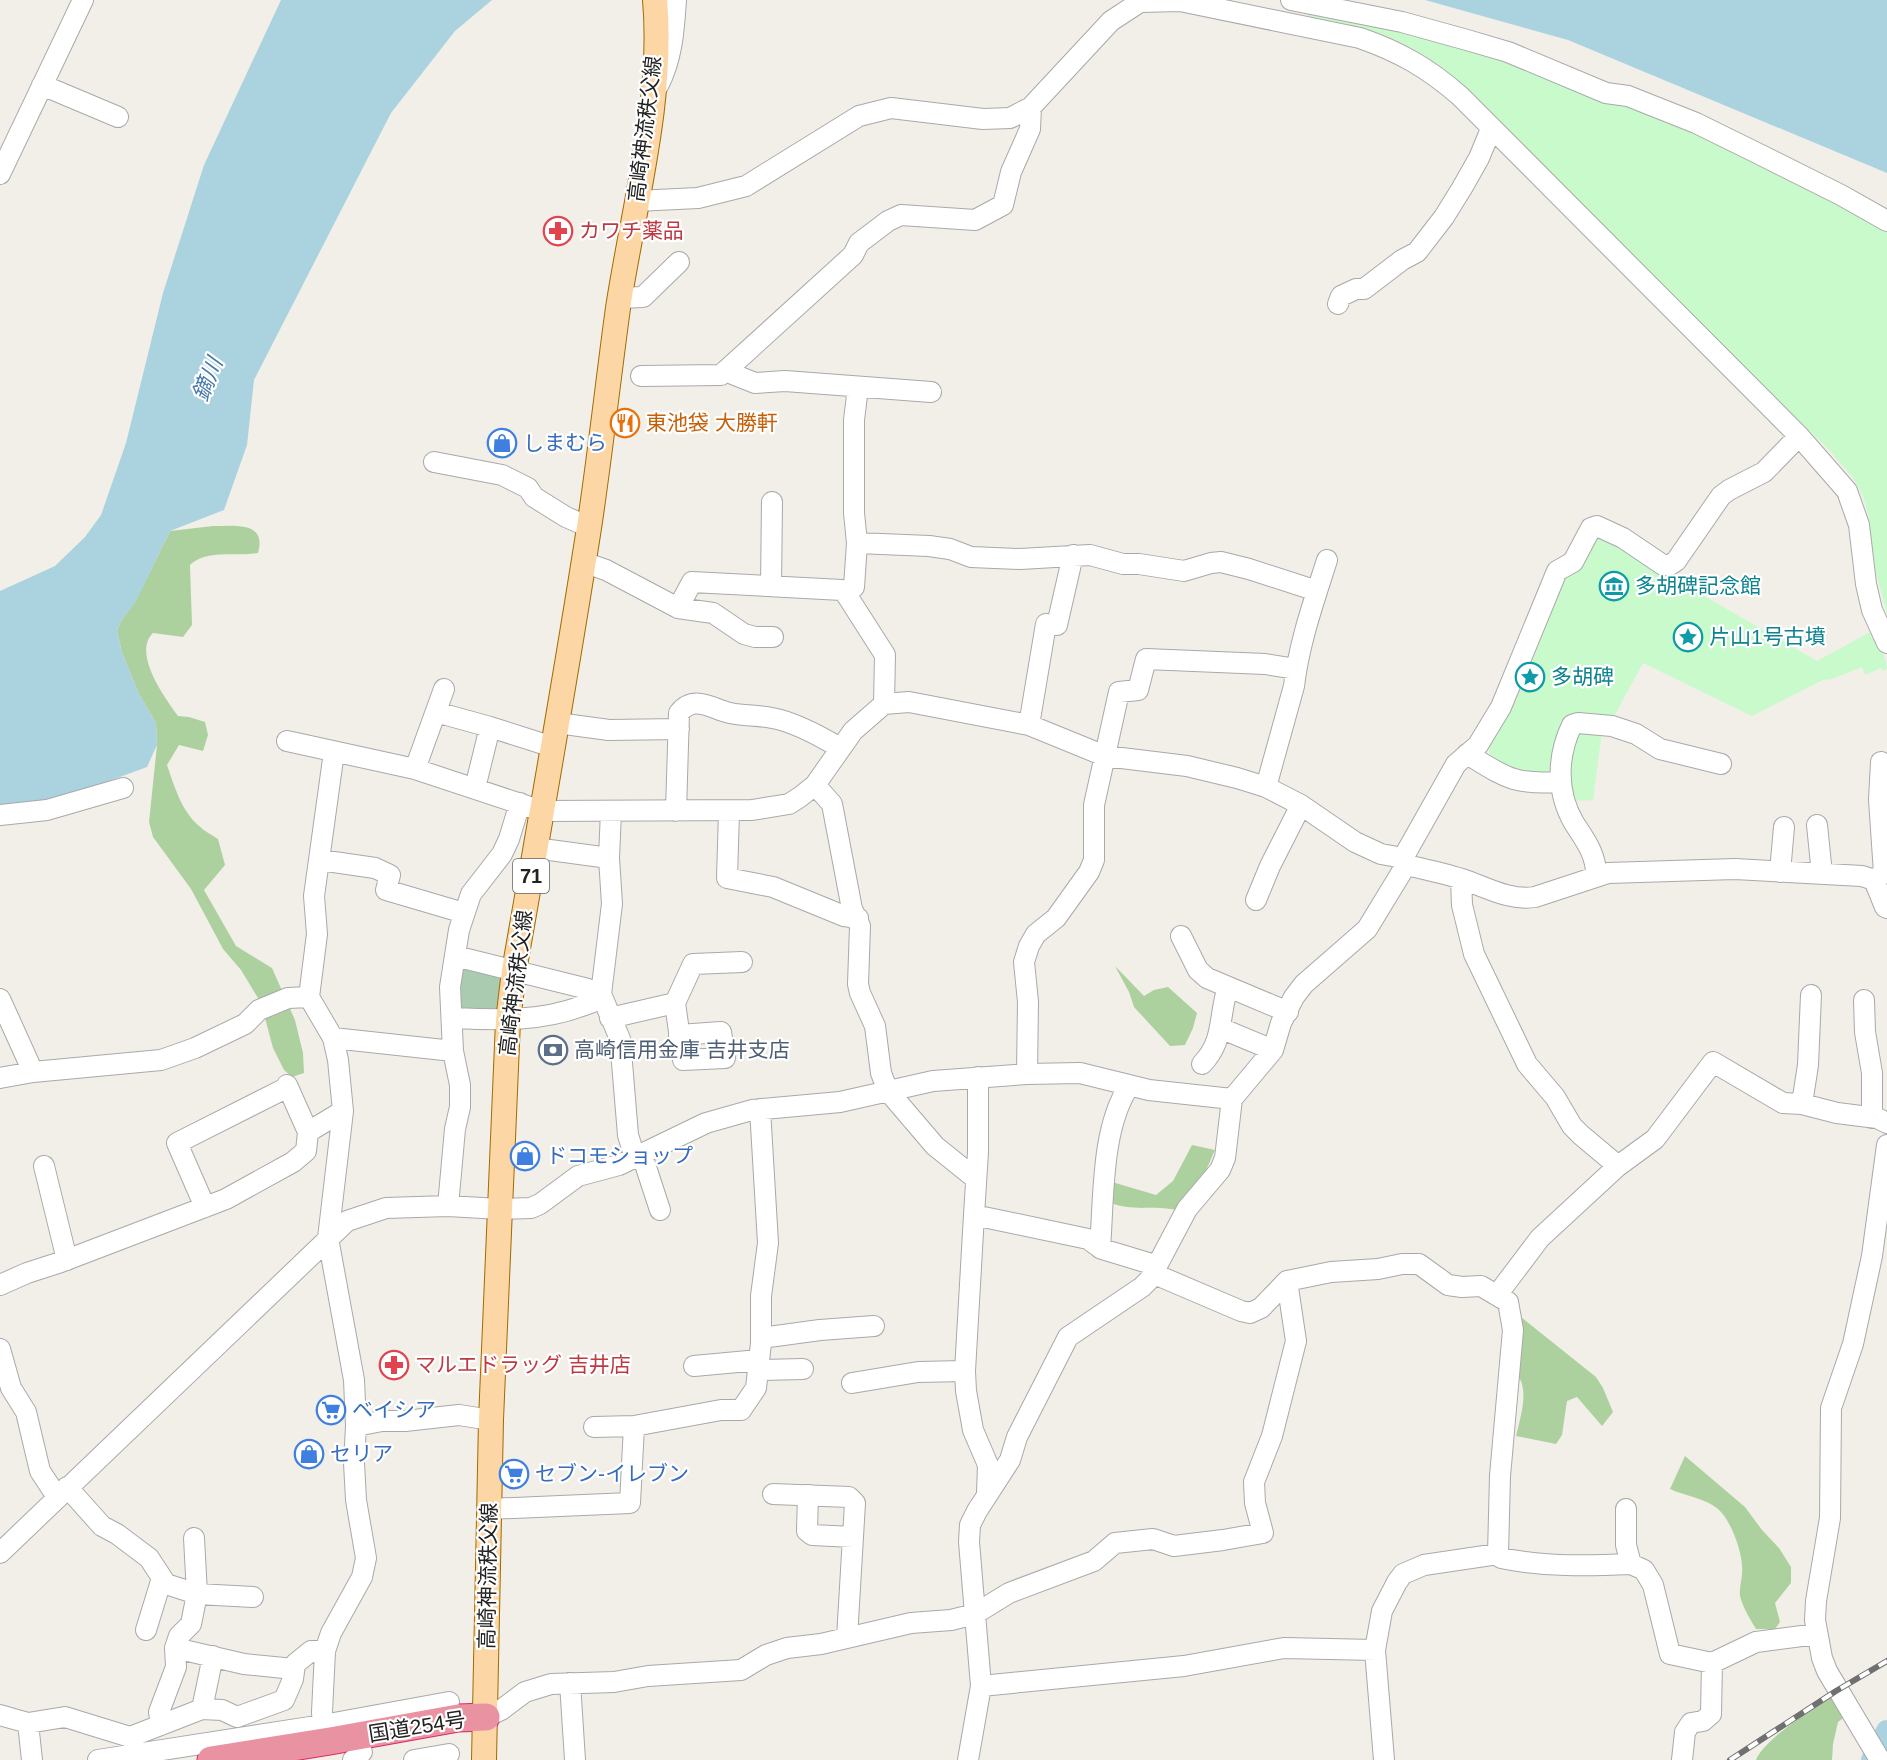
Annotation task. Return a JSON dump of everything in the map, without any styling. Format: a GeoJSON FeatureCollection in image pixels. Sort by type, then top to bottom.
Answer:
{"type":"FeatureCollection","features":[{"type":"Feature","properties":{"kind":"highway","name":"国道254号"},"geometry":{"type":"LineString","coordinates":[[324,1742],[357,1756],[460,1732],[486,1717]]}},
{"type":"Feature","properties":{"kind":"highway","name":"国道254号"},"geometry":{"type":"LineString","coordinates":[[211,1760],[458,1718],[486,1717]]}},
{"type":"Feature","properties":{"kind":"main road","name":"高崎神流秩父線"},"geometry":{"type":"LineString","coordinates":[[484,1760],[491,1420],[508,1021],[514,971],[536,848],[531,807],[553,747],[589,527],[620,298],[652,97],[657,32],[655,0]]}},
{"type":"Feature","properties":{"kind":"street"},"geometry":{"type":"LineString","coordinates":[[0,174],[83,0]]}},
{"type":"Feature","properties":{"kind":"street"},"geometry":{"type":"LineString","coordinates":[[652,97],[666,71],[671,52],[676,0]]}},
{"type":"Feature","properties":{"kind":"street"},"geometry":{"type":"LineString","coordinates":[[636,201],[698,198],[746,186],[859,116],[891,108],[983,119],[1010,118],[1031,106],[1111,21],[1140,2],[1180,0],[1360,39],[1389,48],[1438,77],[1799,436],[1847,490],[1859,525],[1866,584],[1872,610],[1887,643]]}},
{"type":"Feature","properties":{"kind":"street"},"geometry":{"type":"LineString","coordinates":[[1291,0],[1402,22],[1467,39],[1508,52],[1606,93],[1628,96],[1696,123],[1841,195],[1887,221]]}},
{"type":"Feature","properties":{"kind":"street"},"geometry":{"type":"LineString","coordinates":[[42,85],[118,117]]}},
{"type":"Feature","properties":{"kind":"street"},"geometry":{"type":"LineString","coordinates":[[642,376],[721,375],[852,255],[859,243],[888,221],[901,215],[975,220],[1003,205],[1011,172],[1030,129],[1031,106]]}},
{"type":"Feature","properties":{"kind":"street"},"geometry":{"type":"LineString","coordinates":[[1338,304],[1341,296],[1356,289],[1364,289],[1402,260],[1417,252],[1444,217],[1462,188],[1479,158],[1491,129]]}},
{"type":"Feature","properties":{"kind":"street"},"geometry":{"type":"LineString","coordinates":[[620,298],[643,297],[679,262]]}},
{"type":"Feature","properties":{"kind":"street"},"geometry":{"type":"LineString","coordinates":[[726,371],[755,383],[785,381],[932,392]]}},
{"type":"Feature","properties":{"kind":"street"},"geometry":{"type":"LineString","coordinates":[[846,594],[854,587],[857,543],[854,513],[854,420],[858,387]]}},
{"type":"Feature","properties":{"kind":"street"},"geometry":{"type":"LineString","coordinates":[[968,1760],[981,1686],[970,1533],[976,1511],[1010,1461],[1017,1437],[1068,1337],[1142,1287],[1150,1279],[1187,1209],[1220,1170],[1225,1158],[1232,1100],[1273,1050],[1281,1023],[1294,997],[1304,984],[1367,928],[1456,764],[1478,745],[1501,707],[1557,572],[1573,562],[1592,528],[1597,526],[1614,534],[1663,566],[1670,565],[1676,561],[1721,496],[1764,472],[1799,436]]}},
{"type":"Feature","properties":{"kind":"street"},"geometry":{"type":"LineString","coordinates":[[434,462],[502,475],[528,488],[534,497],[566,517],[589,527]]}},
{"type":"Feature","properties":{"kind":"street"},"geometry":{"type":"LineString","coordinates":[[771,586],[772,502]]}},
{"type":"Feature","properties":{"kind":"street"},"geometry":{"type":"LineString","coordinates":[[857,543],[929,546],[950,549],[971,556],[1020,560],[1090,555],[1123,564],[1139,564],[1184,572],[1211,562],[1230,563],[1317,591]]}},
{"type":"Feature","properties":{"kind":"street"},"geometry":{"type":"LineString","coordinates":[[1029,725],[1046,624],[1057,625],[1073,555]]}},
{"type":"Feature","properties":{"kind":"street"},"geometry":{"type":"LineString","coordinates":[[1266,787],[1327,560]]}},
{"type":"Feature","properties":{"kind":"street"},"geometry":{"type":"LineString","coordinates":[[583,562],[606,570],[678,608],[713,613],[754,637],[773,637]]}},
{"type":"Feature","properties":{"kind":"street"},"geometry":{"type":"LineString","coordinates":[[678,608],[692,582],[842,590],[885,655],[884,704]]}},
{"type":"Feature","properties":{"kind":"street"},"geometry":{"type":"LineString","coordinates":[[1027,1074],[1028,1002],[1024,962],[1036,934],[1056,918],[1089,872],[1094,860],[1094,805],[1119,692],[1138,690],[1146,659],[1265,664],[1296,669]]}},
{"type":"Feature","properties":{"kind":"street"},"geometry":{"type":"LineString","coordinates":[[416,769],[444,689]]}},
{"type":"Feature","properties":{"kind":"street"},"geometry":{"type":"LineString","coordinates":[[287,741],[416,769],[531,807],[611,811],[729,812],[774,808],[789,804],[815,785],[853,731],[884,704],[909,702],[1029,725],[1105,756],[1213,770],[1266,787],[1301,805],[1354,842],[1381,854],[1511,897],[1522,899],[1535,897],[1608,873],[1735,869],[1862,876],[1874,880],[1887,908]]}},
{"type":"Feature","properties":{"kind":"street"},"geometry":{"type":"LineString","coordinates":[[676,811],[679,712],[690,703],[700,703],[728,712],[788,722],[840,748]]}},
{"type":"Feature","properties":{"kind":"street"},"geometry":{"type":"LineString","coordinates":[[436,712],[553,747]]}},
{"type":"Feature","properties":{"kind":"street"},"geometry":{"type":"LineString","coordinates":[[557,723],[609,730],[679,729]]}},
{"type":"Feature","properties":{"kind":"street"},"geometry":{"type":"LineString","coordinates":[[1596,877],[1592,851],[1572,819],[1559,782],[1562,755],[1572,725],[1578,723],[1612,726],[1636,734],[1660,749],[1722,764]]}},
{"type":"Feature","properties":{"kind":"street"},"geometry":{"type":"LineString","coordinates":[[475,788],[490,727]]}},
{"type":"Feature","properties":{"kind":"street"},"geometry":{"type":"LineString","coordinates":[[324,1742],[322,1712],[326,1651],[332,1633],[362,1577],[366,1558],[354,1463],[356,1426],[354,1380],[328,1238],[343,1111],[338,1060],[333,1038],[309,997],[317,934],[314,896],[334,752]]}},
{"type":"Feature","properties":{"kind":"street"},"geometry":{"type":"LineString","coordinates":[[1467,754],[1519,782],[1534,784],[1559,782]]}},
{"type":"Feature","properties":{"kind":"street"},"geometry":{"type":"LineString","coordinates":[[1874,880],[1884,873],[1879,800],[1881,762]]}},
{"type":"Feature","properties":{"kind":"street"},"geometry":{"type":"LineString","coordinates":[[815,785],[832,804],[852,909],[858,918],[861,936],[858,984],[875,1026],[881,1073],[888,1091],[935,1146],[975,1179]]}},
{"type":"Feature","properties":{"kind":"street"},"geometry":{"type":"LineString","coordinates":[[0,815],[46,810],[123,789]]}},
{"type":"Feature","properties":{"kind":"street"},"geometry":{"type":"LineString","coordinates":[[1256,900],[1270,866],[1301,805]]}},
{"type":"Feature","properties":{"kind":"street"},"geometry":{"type":"LineString","coordinates":[[448,1206],[460,1107],[460,1085],[453,1051],[450,987],[455,956],[464,913],[471,894],[501,854],[531,807]]}},
{"type":"Feature","properties":{"kind":"street"},"geometry":{"type":"LineString","coordinates":[[452,1018],[508,1021],[537,1018],[598,1000],[601,994],[612,904],[609,858],[611,811]]}},
{"type":"Feature","properties":{"kind":"street"},"geometry":{"type":"LineString","coordinates":[[729,812],[727,878],[773,887],[844,916],[858,918]]}},
{"type":"Feature","properties":{"kind":"street"},"geometry":{"type":"LineString","coordinates":[[1817,825],[1822,874]]}},
{"type":"Feature","properties":{"kind":"street"},"geometry":{"type":"LineString","coordinates":[[1780,872],[1784,827]]}},
{"type":"Feature","properties":{"kind":"street"},"geometry":{"type":"LineString","coordinates":[[536,848],[609,858]]}},
{"type":"Feature","properties":{"kind":"street"},"geometry":{"type":"LineString","coordinates":[[320,860],[375,868],[390,875],[386,890],[464,913]]}},
{"type":"Feature","properties":{"kind":"street"},"geometry":{"type":"LineString","coordinates":[[1461,879],[1462,905],[1474,954],[1527,1064],[1555,1097],[1572,1126],[1618,1166]]}},
{"type":"Feature","properties":{"kind":"street"},"geometry":{"type":"LineString","coordinates":[[1182,936],[1198,970],[1207,978],[1288,1012]]}},
{"type":"Feature","properties":{"kind":"street"},"geometry":{"type":"LineString","coordinates":[[455,956],[601,994],[620,1039],[628,1135],[660,1210]]}},
{"type":"Feature","properties":{"kind":"street"},"geometry":{"type":"LineString","coordinates":[[680,1035],[675,1004],[693,964],[742,962]]}},
{"type":"Feature","properties":{"kind":"street"},"geometry":{"type":"LineString","coordinates":[[1202,1064],[1212,1053],[1220,1028],[1223,1001],[1228,987]]}},
{"type":"Feature","properties":{"kind":"street"},"geometry":{"type":"LineString","coordinates":[[1803,1104],[1808,1065],[1811,995]]}},
{"type":"Feature","properties":{"kind":"street"},"geometry":{"type":"LineString","coordinates":[[0,1078],[33,1072],[161,1060],[195,1048],[245,1024],[259,1010],[288,998],[309,997]]}},
{"type":"Feature","properties":{"kind":"street"},"geometry":{"type":"LineString","coordinates":[[0,999],[6,1030],[33,1072]]}},
{"type":"Feature","properties":{"kind":"street"},"geometry":{"type":"LineString","coordinates":[[1497,1295],[1540,1239],[1618,1166],[1655,1139],[1713,1062],[1783,1103],[1803,1104],[1837,1113],[1879,1120],[1865,1032],[1864,1000]]}},
{"type":"Feature","properties":{"kind":"street"},"geometry":{"type":"LineString","coordinates":[[610,1018],[675,1004]]}},
{"type":"Feature","properties":{"kind":"street"},"geometry":{"type":"LineString","coordinates":[[1220,1028],[1273,1050]]}},
{"type":"Feature","properties":{"kind":"street"},"geometry":{"type":"LineString","coordinates":[[333,1038],[453,1051]]}},
{"type":"Feature","properties":{"kind":"street"},"geometry":{"type":"LineString","coordinates":[[0,1553],[347,1221],[386,1208],[448,1206],[531,1208],[578,1176],[639,1157],[706,1123],[760,1109],[840,1102],[933,1082],[1027,1074],[1080,1073],[1149,1090],[1232,1100]]}},
{"type":"Feature","properties":{"kind":"street"},"geometry":{"type":"LineString","coordinates":[[978,1077],[978,1152],[965,1371],[966,1391],[974,1430],[988,1465],[987,1493]]}},
{"type":"Feature","properties":{"kind":"street"},"geometry":{"type":"LineString","coordinates":[[0,1285],[27,1273],[67,1260],[226,1199],[293,1161],[306,1150],[308,1132],[287,1086],[177,1143],[205,1207]]}},
{"type":"Feature","properties":{"kind":"street"},"geometry":{"type":"LineString","coordinates":[[1100,1248],[1108,1149],[1120,1101],[1129,1086]]}},
{"type":"Feature","properties":{"kind":"street"},"geometry":{"type":"LineString","coordinates":[[594,1428],[634,1426],[721,1410],[741,1410],[756,1389],[761,1338],[761,1296],[768,1243],[760,1109]]}},
{"type":"Feature","properties":{"kind":"street"},"geometry":{"type":"LineString","coordinates":[[308,1132],[343,1111]]}},
{"type":"Feature","properties":{"kind":"street"},"geometry":{"type":"LineString","coordinates":[[1880,1760],[1827,1671],[1817,1634],[1816,1601],[1830,1518],[1831,1408],[1853,1344],[1872,1256],[1887,1145]]}},
{"type":"Feature","properties":{"kind":"street"},"geometry":{"type":"LineString","coordinates":[[44,1166],[67,1260]]}},
{"type":"Feature","properties":{"kind":"street"},"geometry":{"type":"LineString","coordinates":[[974,1215],[1088,1239],[1100,1248],[1154,1269],[1241,1311],[1250,1312],[1261,1308],[1287,1281],[1331,1272],[1378,1269],[1402,1264],[1419,1264],[1448,1285],[1481,1286],[1508,1302],[1513,1330],[1500,1476],[1498,1554],[1501,1558],[1523,1563],[1593,1566],[1631,1564],[1644,1570],[1653,1585],[1670,1654],[1712,1663],[1756,1642],[1817,1634]]}},
{"type":"Feature","properties":{"kind":"street"},"geometry":{"type":"LineString","coordinates":[[486,1717],[501,1710],[525,1692],[551,1684],[614,1682],[648,1676],[741,1670],[777,1650],[847,1638],[911,1623],[951,1620],[975,1614],[1009,1593],[1094,1561],[1115,1543],[1153,1539],[1174,1546],[1263,1533],[1255,1503],[1254,1482],[1272,1436],[1296,1341],[1287,1281]]}},
{"type":"Feature","properties":{"kind":"street"},"geometry":{"type":"LineString","coordinates":[[761,1338],[874,1326]]}},
{"type":"Feature","properties":{"kind":"street"},"geometry":{"type":"LineString","coordinates":[[1,1355],[11,1388],[26,1412],[40,1471],[102,1526],[117,1534],[149,1558],[166,1584],[196,1594],[253,1597]]}},
{"type":"Feature","properties":{"kind":"street"},"geometry":{"type":"LineString","coordinates":[[694,1366],[759,1365],[803,1369]]}},
{"type":"Feature","properties":{"kind":"street"},"geometry":{"type":"LineString","coordinates":[[852,1383],[918,1372],[965,1371]]}},
{"type":"Feature","properties":{"kind":"street"},"geometry":{"type":"LineString","coordinates":[[356,1426],[382,1421],[405,1422],[459,1415],[491,1420]]}},
{"type":"Feature","properties":{"kind":"street"},"geometry":{"type":"LineString","coordinates":[[489,1509],[630,1503],[634,1426]]}},
{"type":"Feature","properties":{"kind":"street"},"geometry":{"type":"LineString","coordinates":[[773,1494],[849,1497],[855,1503],[847,1638]]}},
{"type":"Feature","properties":{"kind":"street"},"geometry":{"type":"LineString","coordinates":[[808,1495],[807,1531],[812,1535],[853,1537]]}},
{"type":"Feature","properties":{"kind":"street"},"geometry":{"type":"LineString","coordinates":[[1626,1509],[1626,1545],[1631,1564]]}},
{"type":"Feature","properties":{"kind":"street"},"geometry":{"type":"LineString","coordinates":[[161,1725],[159,1712],[176,1667],[175,1648],[179,1636],[190,1624],[196,1594],[194,1538]]}},
{"type":"Feature","properties":{"kind":"street"},"geometry":{"type":"LineString","coordinates":[[1384,1760],[1375,1650],[1382,1611],[1396,1582],[1403,1574],[1424,1565],[1498,1554]]}},
{"type":"Feature","properties":{"kind":"street"},"geometry":{"type":"LineString","coordinates":[[146,1630],[162,1578]]}},
{"type":"Feature","properties":{"kind":"street"},"geometry":{"type":"LineString","coordinates":[[175,1648],[244,1664],[294,1669]]}},
{"type":"Feature","properties":{"kind":"street"},"geometry":{"type":"LineString","coordinates":[[981,1686],[1184,1666],[1284,1648],[1375,1650]]}},
{"type":"Feature","properties":{"kind":"street"},"geometry":{"type":"LineString","coordinates":[[0,1715],[28,1723],[65,1717],[130,1737],[202,1709],[222,1710],[237,1716],[284,1700],[293,1679],[295,1664],[311,1651],[326,1651]]}},
{"type":"Feature","properties":{"kind":"street"},"geometry":{"type":"LineString","coordinates":[[202,1709],[213,1656]]}},
{"type":"Feature","properties":{"kind":"street"},"geometry":{"type":"LineString","coordinates":[[1682,1760],[1685,1732],[1691,1723],[1702,1721],[1711,1714],[1712,1663]]}},
{"type":"Feature","properties":{"kind":"street"},"geometry":{"type":"LineString","coordinates":[[570,1683],[575,1760]]}},
{"type":"Feature","properties":{"kind":"street"},"geometry":{"type":"LineString","coordinates":[[98,1760],[324,1742],[449,1702]]}},
{"type":"Feature","properties":{"kind":"street"},"geometry":{"type":"LineString","coordinates":[[28,1723],[32,1760]]}},
{"type":"Feature","properties":{"kind":"street"},"geometry":{"type":"LineString","coordinates":[[414,1760],[449,1754]]}},
{"type":"Feature","properties":{"kind":"green space"},"geometry":{"type":"Polygon","coordinates":[[[1312,1],[1468,36],[1887,215],[1887,613],[1874,566],[1869,519],[1863,496],[1853,478],[1830,451],[1450,74],[1413,49],[1393,39],[1362,28],[1307,16],[1312,1]]]}},
{"type":"Feature","properties":{"kind":"green space"},"geometry":{"type":"Polygon","coordinates":[[[213,526],[239,526],[254,530],[260,543],[258,553],[213,555],[190,565],[192,625],[183,637],[153,633],[146,652],[148,663],[159,687],[178,716],[205,722],[208,735],[203,751],[179,745],[167,765],[187,812],[200,827],[218,839],[225,865],[204,890],[236,946],[272,968],[295,1020],[303,1053],[304,1073],[292,1077],[284,1070],[273,1048],[261,1003],[241,970],[223,949],[191,889],[153,837],[149,822],[157,745],[156,723],[139,694],[122,653],[117,631],[121,621],[136,600],[170,531],[213,526]]]}},
{"type":"Feature","properties":{"kind":"green space"},"geometry":{"type":"Polygon","coordinates":[[[1598,531],[1654,567],[1817,661],[1872,631],[1885,659],[1887,669],[1883,671],[1881,668],[1865,675],[1862,667],[1832,679],[1823,680],[1752,716],[1643,663],[1611,722],[1603,723],[1593,800],[1574,801],[1491,762],[1487,739],[1560,575],[1598,531]]]}},
{"type":"Feature","properties":{"kind":"green space"},"geometry":{"type":"Polygon","coordinates":[[[456,964],[506,972],[501,1016],[455,1013],[456,964]]]}},
{"type":"Feature","properties":{"kind":"green space"},"geometry":{"type":"Polygon","coordinates":[[[1115,966],[1144,996],[1154,990],[1168,987],[1197,1013],[1185,1045],[1170,1046],[1134,1007],[1115,966]]]}},
{"type":"Feature","properties":{"kind":"green space"},"geometry":{"type":"Polygon","coordinates":[[[1192,1145],[1215,1150],[1205,1173],[1179,1202],[1177,1210],[1125,1207],[1109,1202],[1112,1182],[1156,1195],[1173,1181],[1192,1145]]]}},
{"type":"Feature","properties":{"kind":"green space"},"geometry":{"type":"Polygon","coordinates":[[[1511,1309],[1596,1377],[1613,1412],[1602,1426],[1577,1397],[1567,1401],[1562,1435],[1556,1444],[1516,1436],[1522,1407],[1522,1385],[1520,1379],[1502,1374],[1511,1309]]]}},
{"type":"Feature","properties":{"kind":"green space"},"geometry":{"type":"Polygon","coordinates":[[[1685,1456],[1745,1507],[1779,1548],[1791,1567],[1791,1583],[1775,1603],[1780,1622],[1775,1629],[1756,1629],[1745,1609],[1740,1596],[1742,1566],[1739,1548],[1723,1514],[1707,1502],[1670,1489],[1685,1456]]]}},
{"type":"Feature","properties":{"kind":"green space"},"geometry":{"type":"Polygon","coordinates":[[[1836,1692],[1847,1715],[1838,1722],[1832,1760],[1756,1760],[1780,1733],[1836,1692]]]}},
{"type":"Feature","properties":{"kind":"water","name":"鏑川"},"geometry":{"type":"Polygon","coordinates":[[[281,0],[492,0],[455,31],[391,113],[254,380],[247,445],[224,510],[170,531],[136,601],[121,621],[117,631],[122,653],[139,694],[156,723],[157,745],[147,767],[49,803],[0,808],[0,591],[55,566],[85,537],[101,515],[126,443],[163,293],[204,165],[281,0]]]}},
{"type":"Feature","properties":{"kind":"water"},"geometry":{"type":"Polygon","coordinates":[[[1425,0],[1887,0],[1887,173],[1568,40],[1425,0]]]}},
{"type":"Feature","properties":{"kind":"waterway"},"geometry":{"type":"LineString","coordinates":[[1872,1760],[1887,1731]]}},
{"type":"Feature","properties":{"kind":"railway"},"geometry":{"type":"LineString","coordinates":[[1730,1760],[1836,1691],[1887,1661]]}},
{"type":"Feature","properties":{"kind":"place","name":"カワチ薬品"},"geometry":{"type":"Point","coordinates":[558,231]}},
{"type":"Feature","properties":{"kind":"place","name":"東池袋 大勝軒"},"geometry":{"type":"Point","coordinates":[625,423]}},
{"type":"Feature","properties":{"kind":"place","name":"しまむら"},"geometry":{"type":"Point","coordinates":[502,443]}},
{"type":"Feature","properties":{"kind":"place","name":"多胡碑記念館"},"geometry":{"type":"Point","coordinates":[1614,586]}},
{"type":"Feature","properties":{"kind":"place","name":"片山1号古墳"},"geometry":{"type":"Point","coordinates":[1688,637]}},
{"type":"Feature","properties":{"kind":"place","name":"多胡碑"},"geometry":{"type":"Point","coordinates":[1530,677]}},
{"type":"Feature","properties":{"kind":"place","name":"高崎信用金庫 吉井支店"},"geometry":{"type":"Point","coordinates":[553,1050]}},
{"type":"Feature","properties":{"kind":"place","name":"ドコモショップ"},"geometry":{"type":"Point","coordinates":[525,1156]}},
{"type":"Feature","properties":{"kind":"place","name":"マルエドラッグ 吉井店"},"geometry":{"type":"Point","coordinates":[394,1365]}},
{"type":"Feature","properties":{"kind":"place","name":"ベイシア"},"geometry":{"type":"Point","coordinates":[331,1410]}},
{"type":"Feature","properties":{"kind":"place","name":"セリア"},"geometry":{"type":"Point","coordinates":[309,1454]}},
{"type":"Feature","properties":{"kind":"place","name":"セブン-イレブン"},"geometry":{"type":"Point","coordinates":[514,1474]}}]}
